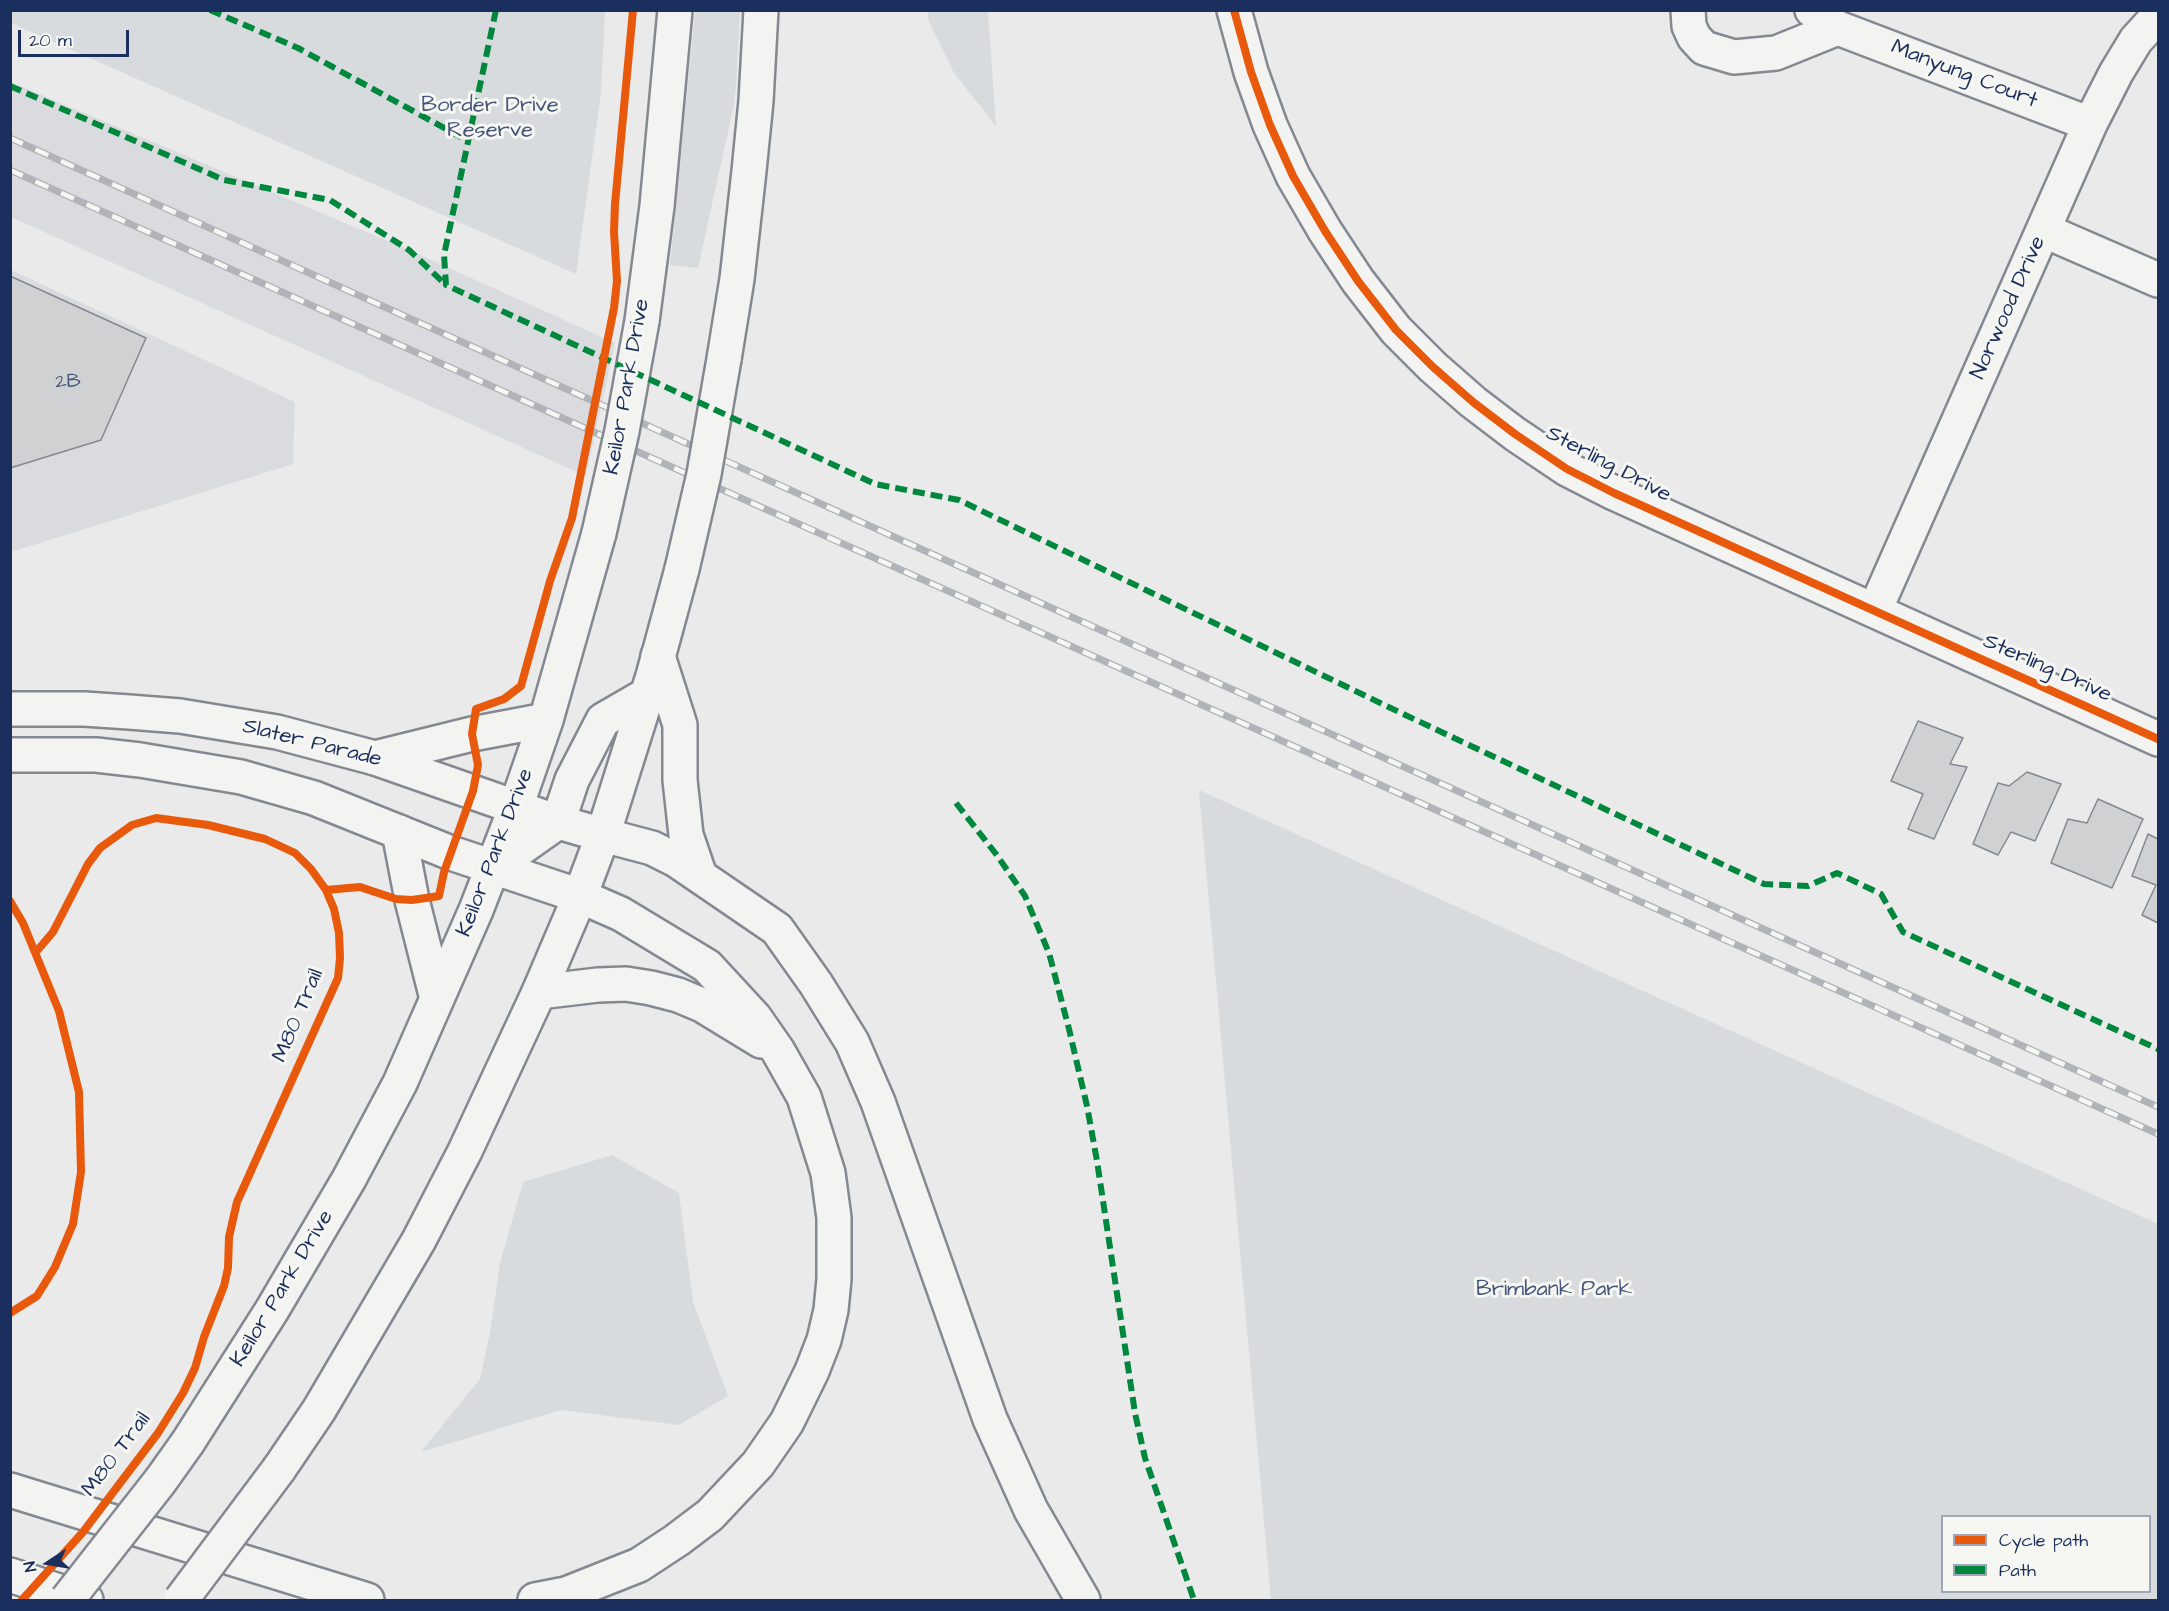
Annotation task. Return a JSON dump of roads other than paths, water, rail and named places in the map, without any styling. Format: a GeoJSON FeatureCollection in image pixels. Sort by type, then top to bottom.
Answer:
{"type":"FeatureCollection","features":[{"type":"Feature","properties":{"kind":"main road","name":"Keilor Park Drive"},"geometry":{"type":"LineString","coordinates":[[67,1600],[162,1480],[188,1442],[272,1310],[349,1179],[400,1083],[494,867],[546,720],[598,533],[622,431],[642,321],[657,206],[675,10]]}},
{"type":"Feature","properties":{"kind":"main road"},"geometry":{"type":"LineString","coordinates":[[181,1600],[279,1469],[319,1410],[419,1240],[465,1151],[539,992],[603,835],[648,694],[682,569],[704,474],[737,279],[756,101],[761,10]]}},
{"type":"Feature","properties":{"kind":"main road","name":"Sterling Drive"},"geometry":{"type":"LineString","coordinates":[[1234,10],[1251,72],[1270,125],[1293,176],[1324,231],[1358,281],[1396,330],[1433,367],[1515,434],[1567,469],[1614,493],[2158,739]]}},
{"type":"Feature","properties":{"kind":"main road","name":"Manyung Court"},"geometry":{"type":"LineString","coordinates":[[1688,10],[1689,26],[1694,37],[1704,48],[1734,57],[1776,53],[1825,19],[2090,124]]}},
{"type":"Feature","properties":{"kind":"main road","name":"Norwood Drive"},"geometry":{"type":"LineString","coordinates":[[1875,610],[2090,124],[2136,40],[2158,16]]}},
{"type":"Feature","properties":{"kind":"main road"},"geometry":{"type":"LineString","coordinates":[[2043,230],[2158,280]]}},
{"type":"Feature","properties":{"kind":"main road"},"geometry":{"type":"LineString","coordinates":[[658,656],[680,726],[680,780],[686,835],[700,876]]}},
{"type":"Feature","properties":{"kind":"main road"},"geometry":{"type":"LineString","coordinates":[[494,867],[558,822],[572,780],[603,720],[648,694]]}},
{"type":"Feature","properties":{"kind":"main road","name":"Slater Parade"},"geometry":{"type":"LineString","coordinates":[[10,709],[84,709],[180,717],[277,732],[375,758],[558,822],[652,848],[700,876],[777,929],[816,984],[852,1042],[878,1102],[990,1419],[1031,1510],[1083,1600]]}},
{"type":"Feature","properties":{"kind":"main road"},"geometry":{"type":"LineString","coordinates":[[375,758],[472,734],[546,720]]}},
{"type":"Feature","properties":{"kind":"main road"},"geometry":{"type":"LineString","coordinates":[[10,755],[96,755],[241,777],[314,798],[399,832],[580,896],[621,914],[707,966],[755,1018],[778,1052],[804,1097],[811,1116],[828,1173],[834,1218],[834,1279],[831,1310],[824,1340],[812,1371],[774,1443],[758,1464],[710,1515],[677,1540],[639,1564],[566,1594],[535,1600]]}},
{"type":"Feature","properties":{"kind":"main road"},"geometry":{"type":"LineString","coordinates":[[399,832],[412,900],[437,999]]}},
{"type":"Feature","properties":{"kind":"main road"},"geometry":{"type":"LineString","coordinates":[[539,992],[598,985],[626,984],[651,988],[702,1005],[778,1052]]}},
{"type":"Feature","properties":{"kind":"main road"},"geometry":{"type":"LineString","coordinates":[[10,1490],[367,1600]]}},
{"type":"Feature","properties":{"kind":"main road"},"geometry":{"type":"LineString","coordinates":[[10,1575],[86,1600]]}},
{"type":"Feature","properties":{"kind":"railway"},"geometry":{"type":"LineString","coordinates":[[10,138],[2158,1107]]}},
{"type":"Feature","properties":{"kind":"railway"},"geometry":{"type":"LineString","coordinates":[[10,170],[2158,1134]]}},
{"type":"Feature","properties":{"kind":"park label","name":"Border Drive Reserve"},"geometry":{"type":"Point","coordinates":[490,118]}},
{"type":"Feature","properties":{"kind":"park label","name":"Brimbank Park"},"geometry":{"type":"Point","coordinates":[1554,1290]}}]}
